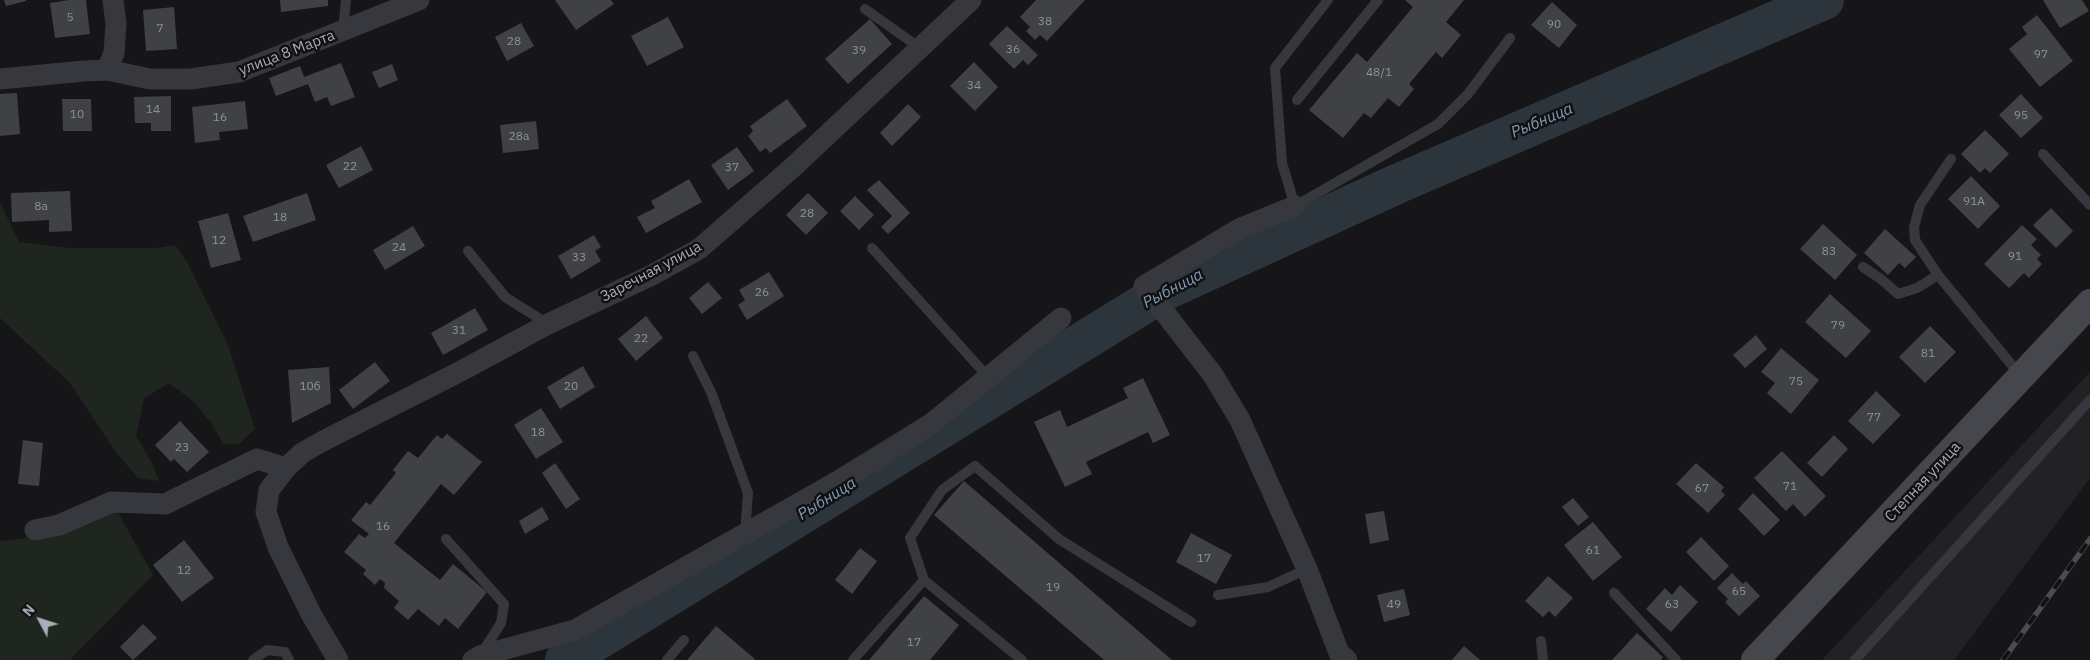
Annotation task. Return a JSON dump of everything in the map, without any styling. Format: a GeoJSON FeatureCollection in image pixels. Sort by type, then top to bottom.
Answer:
{"type":"FeatureCollection","features":[{"type":"Feature","properties":{"kind":"main road","name":"Степная улица"},"geometry":{"type":"LineString","coordinates":[[1755,660],[2090,303]]}},
{"type":"Feature","properties":{"kind":"street"},"geometry":{"type":"LineString","coordinates":[[107,70],[114,54],[116,24],[113,0]]}},
{"type":"Feature","properties":{"kind":"street","name":"улица 8 Марта"},"geometry":{"type":"LineString","coordinates":[[0,79],[107,70],[150,79],[192,79],[239,72],[419,0]]}},
{"type":"Feature","properties":{"kind":"street","name":"Заречная улица"},"geometry":{"type":"LineString","coordinates":[[338,660],[311,614],[278,547],[266,512],[269,490],[286,468],[302,453],[461,372],[548,324],[652,275],[699,249],[792,168],[971,0]]}},
{"type":"Feature","properties":{"kind":"street"},"geometry":{"type":"LineString","coordinates":[[1295,206],[1239,229],[1144,286],[1213,374],[1240,420],[1307,569],[1339,658]]}},
{"type":"Feature","properties":{"kind":"street"},"geometry":{"type":"LineString","coordinates":[[477,658],[575,630],[872,462],[922,429],[1061,318]]}},
{"type":"Feature","properties":{"kind":"street"},"geometry":{"type":"LineString","coordinates":[[35,530],[59,524],[112,502],[165,504],[257,459],[286,468]]}},
{"type":"Feature","properties":{"kind":"lane"},"geometry":{"type":"LineString","coordinates":[[343,32],[346,0]]}},
{"type":"Feature","properties":{"kind":"lane"},"geometry":{"type":"LineString","coordinates":[[1328,0],[1275,68],[1282,163],[1295,206],[1438,124],[1468,94],[1510,38]]}},
{"type":"Feature","properties":{"kind":"lane"},"geometry":{"type":"LineString","coordinates":[[1296,100],[1378,0]]}},
{"type":"Feature","properties":{"kind":"lane"},"geometry":{"type":"LineString","coordinates":[[865,9],[920,48]]}},
{"type":"Feature","properties":{"kind":"lane"},"geometry":{"type":"LineString","coordinates":[[2043,154],[2090,205]]}},
{"type":"Feature","properties":{"kind":"lane"},"geometry":{"type":"LineString","coordinates":[[1951,159],[1920,205],[1914,227],[1915,240],[1938,275],[2021,376]]}},
{"type":"Feature","properties":{"kind":"lane"},"geometry":{"type":"LineString","coordinates":[[872,248],[988,377]]}},
{"type":"Feature","properties":{"kind":"lane"},"geometry":{"type":"LineString","coordinates":[[468,251],[505,297],[548,324]]}},
{"type":"Feature","properties":{"kind":"lane"},"geometry":{"type":"LineString","coordinates":[[1864,267],[1898,294],[1916,288],[1938,275]]}},
{"type":"Feature","properties":{"kind":"lane"},"geometry":{"type":"LineString","coordinates":[[693,356],[712,392],[748,493],[745,534]]}},
{"type":"Feature","properties":{"kind":"lane"},"geometry":{"type":"LineString","coordinates":[[1855,660],[2090,400]]}},
{"type":"Feature","properties":{"kind":"lane"},"geometry":{"type":"LineString","coordinates":[[1022,660],[924,580],[910,538],[942,490],[975,466],[1060,539],[1191,622]]}},
{"type":"Feature","properties":{"kind":"lane"},"geometry":{"type":"LineString","coordinates":[[446,538],[504,604],[501,623],[477,658]]}},
{"type":"Feature","properties":{"kind":"lane"},"geometry":{"type":"LineString","coordinates":[[1218,595],[1268,587],[1307,569]]}},
{"type":"Feature","properties":{"kind":"lane"},"geometry":{"type":"LineString","coordinates":[[854,660],[924,580]]}},
{"type":"Feature","properties":{"kind":"lane"},"geometry":{"type":"LineString","coordinates":[[1614,593],[1676,660]]}},
{"type":"Feature","properties":{"kind":"lane"},"geometry":{"type":"LineString","coordinates":[[667,660],[684,640]]}},
{"type":"Feature","properties":{"kind":"lane"},"geometry":{"type":"LineString","coordinates":[[1541,641],[1543,660]]}},
{"type":"Feature","properties":{"kind":"lane"},"geometry":{"type":"LineString","coordinates":[[253,660],[267,650],[285,652],[289,660]]}},
{"type":"Feature","properties":{"kind":"shaded area"},"geometry":{"type":"Polygon","coordinates":[[[0,202],[19,242],[70,248],[157,248],[175,245],[187,262],[228,345],[255,429],[239,444],[223,444],[212,424],[193,401],[169,383],[144,398],[136,436],[152,463],[159,481],[138,478],[116,452],[70,383],[0,318],[0,202]]]}},
{"type":"Feature","properties":{"kind":"shaded area"},"geometry":{"type":"Polygon","coordinates":[[[2090,372],[2090,478],[1954,660],[1822,660],[2090,372]]]}},
{"type":"Feature","properties":{"kind":"shaded area"},"geometry":{"type":"Polygon","coordinates":[[[116,509],[153,575],[70,660],[0,660],[0,541],[60,534],[116,509]]]}},
{"type":"Feature","properties":{"kind":"building"},"geometry":{"type":"Polygon","coordinates":[[[4,0],[26,0],[26,1],[6,6],[4,0]]]}},
{"type":"Feature","properties":{"kind":"building"},"geometry":{"type":"Polygon","coordinates":[[[86,0],[90,34],[55,38],[50,3],[86,0]]]}},
{"type":"Feature","properties":{"kind":"building"},"geometry":{"type":"Polygon","coordinates":[[[280,0],[328,0],[328,6],[281,12],[280,0]]]}},
{"type":"Feature","properties":{"kind":"building"},"geometry":{"type":"Polygon","coordinates":[[[555,0],[611,0],[614,4],[576,30],[555,0]]]}},
{"type":"Feature","properties":{"kind":"building"},"geometry":{"type":"Polygon","coordinates":[[[1036,0],[1085,0],[1047,41],[1040,35],[1035,40],[1026,31],[1030,27],[1020,17],[1036,0]]]}},
{"type":"Feature","properties":{"kind":"building"},"geometry":{"type":"Polygon","coordinates":[[[1405,0],[1464,0],[1446,22],[1461,35],[1442,58],[1436,52],[1409,84],[1414,89],[1399,107],[1388,98],[1371,118],[1364,113],[1343,138],[1309,110],[1357,53],[1367,62],[1413,7],[1405,0]]]}},
{"type":"Feature","properties":{"kind":"building"},"geometry":{"type":"Polygon","coordinates":[[[2043,0],[2082,0],[2089,11],[2060,28],[2043,0]]]}},
{"type":"Feature","properties":{"kind":"building"},"geometry":{"type":"Polygon","coordinates":[[[1552,2],[1577,25],[1559,48],[1531,25],[1552,2]]]}},
{"type":"Feature","properties":{"kind":"building"},"geometry":{"type":"Polygon","coordinates":[[[174,7],[177,49],[146,51],[143,10],[174,7]]]}},
{"type":"Feature","properties":{"kind":"building"},"geometry":{"type":"Polygon","coordinates":[[[2037,15],[2073,61],[2040,87],[2009,49],[2027,34],[2022,27],[2037,15]]]}},
{"type":"Feature","properties":{"kind":"building"},"geometry":{"type":"Polygon","coordinates":[[[668,17],[684,47],[647,66],[631,36],[668,17]]]}},
{"type":"Feature","properties":{"kind":"building"},"geometry":{"type":"Polygon","coordinates":[[[870,19],[892,44],[848,84],[825,59],[870,19]]]}},
{"type":"Feature","properties":{"kind":"building"},"geometry":{"type":"Polygon","coordinates":[[[521,23],[534,46],[507,61],[495,37],[521,23]]]}},
{"type":"Feature","properties":{"kind":"building"},"geometry":{"type":"Polygon","coordinates":[[[1007,26],[1038,55],[1028,65],[1023,60],[1014,69],[989,44],[1007,26]]]}},
{"type":"Feature","properties":{"kind":"building"},"geometry":{"type":"Polygon","coordinates":[[[974,62],[998,87],[975,111],[950,86],[974,62]]]}},
{"type":"Feature","properties":{"kind":"building"},"geometry":{"type":"Polygon","coordinates":[[[341,63],[355,97],[331,106],[327,97],[315,102],[308,84],[276,96],[269,78],[300,66],[304,77],[341,63]]]}},
{"type":"Feature","properties":{"kind":"building"},"geometry":{"type":"Polygon","coordinates":[[[392,64],[398,80],[379,88],[372,72],[392,64]]]}},
{"type":"Feature","properties":{"kind":"building"},"geometry":{"type":"Polygon","coordinates":[[[17,93],[20,134],[0,136],[0,94],[17,93]]]}},
{"type":"Feature","properties":{"kind":"building"},"geometry":{"type":"Polygon","coordinates":[[[2021,94],[2043,118],[2021,138],[1999,115],[2021,94]]]}},
{"type":"Feature","properties":{"kind":"building"},"geometry":{"type":"Polygon","coordinates":[[[171,96],[171,131],[151,131],[151,123],[135,123],[134,97],[171,96]]]}},
{"type":"Feature","properties":{"kind":"building"},"geometry":{"type":"Polygon","coordinates":[[[62,99],[91,99],[92,131],[63,131],[62,99]]]}},
{"type":"Feature","properties":{"kind":"building"},"geometry":{"type":"Polygon","coordinates":[[[787,99],[807,126],[770,153],[766,148],[760,152],[748,136],[753,131],[750,126],[787,99]]]}},
{"type":"Feature","properties":{"kind":"building"},"geometry":{"type":"Polygon","coordinates":[[[245,101],[248,129],[219,132],[220,140],[195,143],[192,107],[245,101]]]}},
{"type":"Feature","properties":{"kind":"building"},"geometry":{"type":"Polygon","coordinates":[[[908,104],[921,117],[892,146],[880,133],[908,104]]]}},
{"type":"Feature","properties":{"kind":"building"},"geometry":{"type":"Polygon","coordinates":[[[536,121],[539,149],[503,153],[500,125],[536,121]]]}},
{"type":"Feature","properties":{"kind":"building"},"geometry":{"type":"Polygon","coordinates":[[[1985,130],[2009,154],[1990,173],[1985,168],[1980,173],[1961,154],[1985,130]]]}},
{"type":"Feature","properties":{"kind":"building"},"geometry":{"type":"Polygon","coordinates":[[[361,146],[373,170],[339,188],[326,165],[361,146]]]}},
{"type":"Feature","properties":{"kind":"building"},"geometry":{"type":"Polygon","coordinates":[[[737,147],[754,171],[728,190],[711,165],[737,147]]]}},
{"type":"Feature","properties":{"kind":"building"},"geometry":{"type":"Polygon","coordinates":[[[1971,176],[2000,206],[1978,229],[1948,199],[1971,176]]]}},
{"type":"Feature","properties":{"kind":"building"},"geometry":{"type":"Polygon","coordinates":[[[689,179],[702,202],[646,233],[637,217],[655,208],[651,201],[689,179]]]}},
{"type":"Feature","properties":{"kind":"building"},"geometry":{"type":"Polygon","coordinates":[[[879,180],[910,213],[888,234],[881,227],[892,216],[867,190],[879,180]]]}},
{"type":"Feature","properties":{"kind":"building"},"geometry":{"type":"Polygon","coordinates":[[[70,191],[72,231],[49,232],[49,220],[12,222],[11,193],[70,191]]]}},
{"type":"Feature","properties":{"kind":"building"},"geometry":{"type":"Polygon","coordinates":[[[307,193],[316,220],[253,242],[243,216],[307,193]]]}},
{"type":"Feature","properties":{"kind":"building"},"geometry":{"type":"Polygon","coordinates":[[[808,193],[828,213],[806,235],[786,215],[808,193]]]}},
{"type":"Feature","properties":{"kind":"building"},"geometry":{"type":"Polygon","coordinates":[[[855,196],[874,215],[859,230],[840,211],[855,196]]]}},
{"type":"Feature","properties":{"kind":"building"},"geometry":{"type":"Polygon","coordinates":[[[2051,208],[2073,231],[2056,248],[2033,225],[2051,208]]]}},
{"type":"Feature","properties":{"kind":"building"},"geometry":{"type":"Polygon","coordinates":[[[228,213],[241,260],[211,268],[198,221],[228,213]]]}},
{"type":"Feature","properties":{"kind":"building"},"geometry":{"type":"Polygon","coordinates":[[[1823,224],[1857,255],[1835,280],[1800,249],[1823,224]]]}},
{"type":"Feature","properties":{"kind":"building"},"geometry":{"type":"Polygon","coordinates":[[[2022,225],[2037,239],[2031,245],[2041,255],[2037,259],[2042,264],[2029,278],[2024,273],[2009,288],[1984,264],[2022,225]]]}},
{"type":"Feature","properties":{"kind":"building"},"geometry":{"type":"Polygon","coordinates":[[[413,226],[425,246],[385,270],[373,250],[413,226]]]}},
{"type":"Feature","properties":{"kind":"building"},"geometry":{"type":"Polygon","coordinates":[[[1885,229],[1916,257],[1905,268],[1899,263],[1888,275],[1864,253],[1885,229]]]}},
{"type":"Feature","properties":{"kind":"building"},"geometry":{"type":"Polygon","coordinates":[[[594,235],[601,247],[595,251],[601,261],[571,279],[558,256],[594,235]]]}},
{"type":"Feature","properties":{"kind":"building"},"geometry":{"type":"Polygon","coordinates":[[[769,272],[784,296],[747,320],[738,305],[745,300],[739,290],[769,272]]]}},
{"type":"Feature","properties":{"kind":"building"},"geometry":{"type":"Polygon","coordinates":[[[708,282],[722,298],[702,314],[689,298],[708,282]]]}},
{"type":"Feature","properties":{"kind":"building"},"geometry":{"type":"Polygon","coordinates":[[[1830,294],[1871,331],[1846,358],[1805,322],[1830,294]]]}},
{"type":"Feature","properties":{"kind":"building"},"geometry":{"type":"Polygon","coordinates":[[[475,308],[488,330],[443,355],[431,333],[475,308]]]}},
{"type":"Feature","properties":{"kind":"building"},"geometry":{"type":"Polygon","coordinates":[[[646,316],[663,338],[636,361],[618,339],[646,316]]]}},
{"type":"Feature","properties":{"kind":"building"},"geometry":{"type":"Polygon","coordinates":[[[1930,326],[1956,352],[1925,383],[1899,357],[1930,326]]]}},
{"type":"Feature","properties":{"kind":"building"},"geometry":{"type":"Polygon","coordinates":[[[1756,335],[1767,349],[1745,368],[1733,355],[1756,335]]]}},
{"type":"Feature","properties":{"kind":"building"},"geometry":{"type":"Polygon","coordinates":[[[1781,348],[1819,380],[1791,414],[1767,393],[1775,383],[1761,372],[1781,348]]]}},
{"type":"Feature","properties":{"kind":"building"},"geometry":{"type":"Polygon","coordinates":[[[375,362],[390,381],[353,409],[339,390],[375,362]]]}},
{"type":"Feature","properties":{"kind":"building"},"geometry":{"type":"Polygon","coordinates":[[[583,366],[595,387],[560,409],[547,387],[583,366]]]}},
{"type":"Feature","properties":{"kind":"building"},"geometry":{"type":"Polygon","coordinates":[[[329,367],[331,403],[292,423],[288,370],[329,367]]]}},
{"type":"Feature","properties":{"kind":"building"},"geometry":{"type":"Polygon","coordinates":[[[1143,378],[1170,435],[1153,443],[1148,432],[1086,462],[1092,474],[1065,487],[1034,422],[1060,410],[1067,427],[1128,398],[1123,388],[1143,378]]]}},
{"type":"Feature","properties":{"kind":"building"},"geometry":{"type":"Polygon","coordinates":[[[1876,391],[1901,415],[1873,444],[1848,421],[1876,391]]]}},
{"type":"Feature","properties":{"kind":"building"},"geometry":{"type":"Polygon","coordinates":[[[541,408],[563,442],[536,459],[514,425],[541,408]]]}},
{"type":"Feature","properties":{"kind":"building"},"geometry":{"type":"Polygon","coordinates":[[[180,421],[209,452],[187,472],[174,459],[171,462],[155,445],[180,421]]]}},
{"type":"Feature","properties":{"kind":"building"},"geometry":{"type":"Polygon","coordinates":[[[447,434],[482,462],[454,495],[441,484],[394,543],[440,580],[453,564],[487,592],[458,629],[445,618],[439,626],[418,609],[408,620],[394,608],[399,601],[384,588],[385,583],[380,579],[375,585],[363,574],[366,570],[344,552],[359,534],[365,538],[369,534],[351,520],[366,502],[370,505],[396,473],[393,470],[408,451],[418,458],[437,435],[442,439],[447,434]]]}},
{"type":"Feature","properties":{"kind":"building"},"geometry":{"type":"Polygon","coordinates":[[[1834,435],[1848,449],[1822,477],[1807,463],[1834,435]]]}},
{"type":"Feature","properties":{"kind":"building"},"geometry":{"type":"Polygon","coordinates":[[[23,440],[43,443],[39,486],[18,484],[23,440]]]}},
{"type":"Feature","properties":{"kind":"building"},"geometry":{"type":"Polygon","coordinates":[[[1782,451],[1826,496],[1805,517],[1793,504],[1786,511],[1754,478],[1782,451]]]}},
{"type":"Feature","properties":{"kind":"building"},"geometry":{"type":"Polygon","coordinates":[[[555,463],[580,499],[566,509],[542,473],[555,463]]]}},
{"type":"Feature","properties":{"kind":"building"},"geometry":{"type":"Polygon","coordinates":[[[1696,463],[1724,487],[1721,491],[1725,495],[1708,513],[1676,484],[1696,463]]]}},
{"type":"Feature","properties":{"kind":"building"},"geometry":{"type":"Polygon","coordinates":[[[964,481],[1172,660],[1104,660],[934,515],[964,481]]]}},
{"type":"Feature","properties":{"kind":"building"},"geometry":{"type":"Polygon","coordinates":[[[1753,493],[1780,520],[1764,536],[1738,509],[1753,493]]]}},
{"type":"Feature","properties":{"kind":"building"},"geometry":{"type":"Polygon","coordinates":[[[1573,498],[1589,517],[1578,526],[1562,507],[1573,498]]]}},
{"type":"Feature","properties":{"kind":"building"},"geometry":{"type":"Polygon","coordinates":[[[542,507],[549,519],[525,534],[519,521],[542,507]]]}},
{"type":"Feature","properties":{"kind":"building"},"geometry":{"type":"Polygon","coordinates":[[[1384,511],[1389,540],[1370,544],[1365,514],[1384,511]]]}},
{"type":"Feature","properties":{"kind":"building"},"geometry":{"type":"Polygon","coordinates":[[[1593,522],[1622,557],[1593,581],[1564,545],[1593,522]]]}},
{"type":"Feature","properties":{"kind":"building"},"geometry":{"type":"Polygon","coordinates":[[[1191,533],[1232,555],[1216,584],[1176,562],[1191,533]]]}},
{"type":"Feature","properties":{"kind":"building"},"geometry":{"type":"Polygon","coordinates":[[[1701,537],[1729,566],[1714,581],[1686,552],[1701,537]]]}},
{"type":"Feature","properties":{"kind":"building"},"geometry":{"type":"Polygon","coordinates":[[[184,540],[214,578],[182,602],[153,565],[184,540]]]}},
{"type":"Feature","properties":{"kind":"building"},"geometry":{"type":"Polygon","coordinates":[[[860,548],[877,561],[852,594],[835,580],[860,548]]]}},
{"type":"Feature","properties":{"kind":"building"},"geometry":{"type":"Polygon","coordinates":[[[1732,573],[1743,584],[1746,581],[1760,596],[1739,616],[1725,602],[1728,599],[1717,588],[1732,573]]]}},
{"type":"Feature","properties":{"kind":"building"},"geometry":{"type":"Polygon","coordinates":[[[1548,576],[1573,598],[1555,617],[1549,611],[1543,617],[1525,601],[1548,576]]]}},
{"type":"Feature","properties":{"kind":"building"},"geometry":{"type":"Polygon","coordinates":[[[1680,585],[1698,602],[1671,632],[1646,609],[1665,588],[1672,595],[1680,585]]]}},
{"type":"Feature","properties":{"kind":"building"},"geometry":{"type":"Polygon","coordinates":[[[1404,589],[1410,615],[1384,622],[1377,595],[1404,589]]]}},
{"type":"Feature","properties":{"kind":"building"},"geometry":{"type":"Polygon","coordinates":[[[924,596],[959,625],[930,660],[869,660],[924,596]]]}},
{"type":"Feature","properties":{"kind":"building"},"geometry":{"type":"Polygon","coordinates":[[[143,624],[157,638],[133,660],[120,647],[143,624]]]}},
{"type":"Feature","properties":{"kind":"building"},"geometry":{"type":"Polygon","coordinates":[[[716,626],[755,659],[687,660],[716,626]]]}},
{"type":"Feature","properties":{"kind":"building"},"geometry":{"type":"Polygon","coordinates":[[[1637,633],[1663,657],[1661,660],[1612,660],[1637,633]]]}},
{"type":"Feature","properties":{"kind":"building"},"geometry":{"type":"Polygon","coordinates":[[[1464,646],[1480,660],[1452,660],[1464,646]]]}},
{"type":"Feature","properties":{"kind":"waterway","name":"Рыбница"},"geometry":{"type":"LineString","coordinates":[[565,660],[1168,289],[1397,184],[1824,0]]}},
{"type":"Feature","properties":{"kind":"railway"},"geometry":{"type":"LineString","coordinates":[[2003,660],[2090,539]]}}]}
